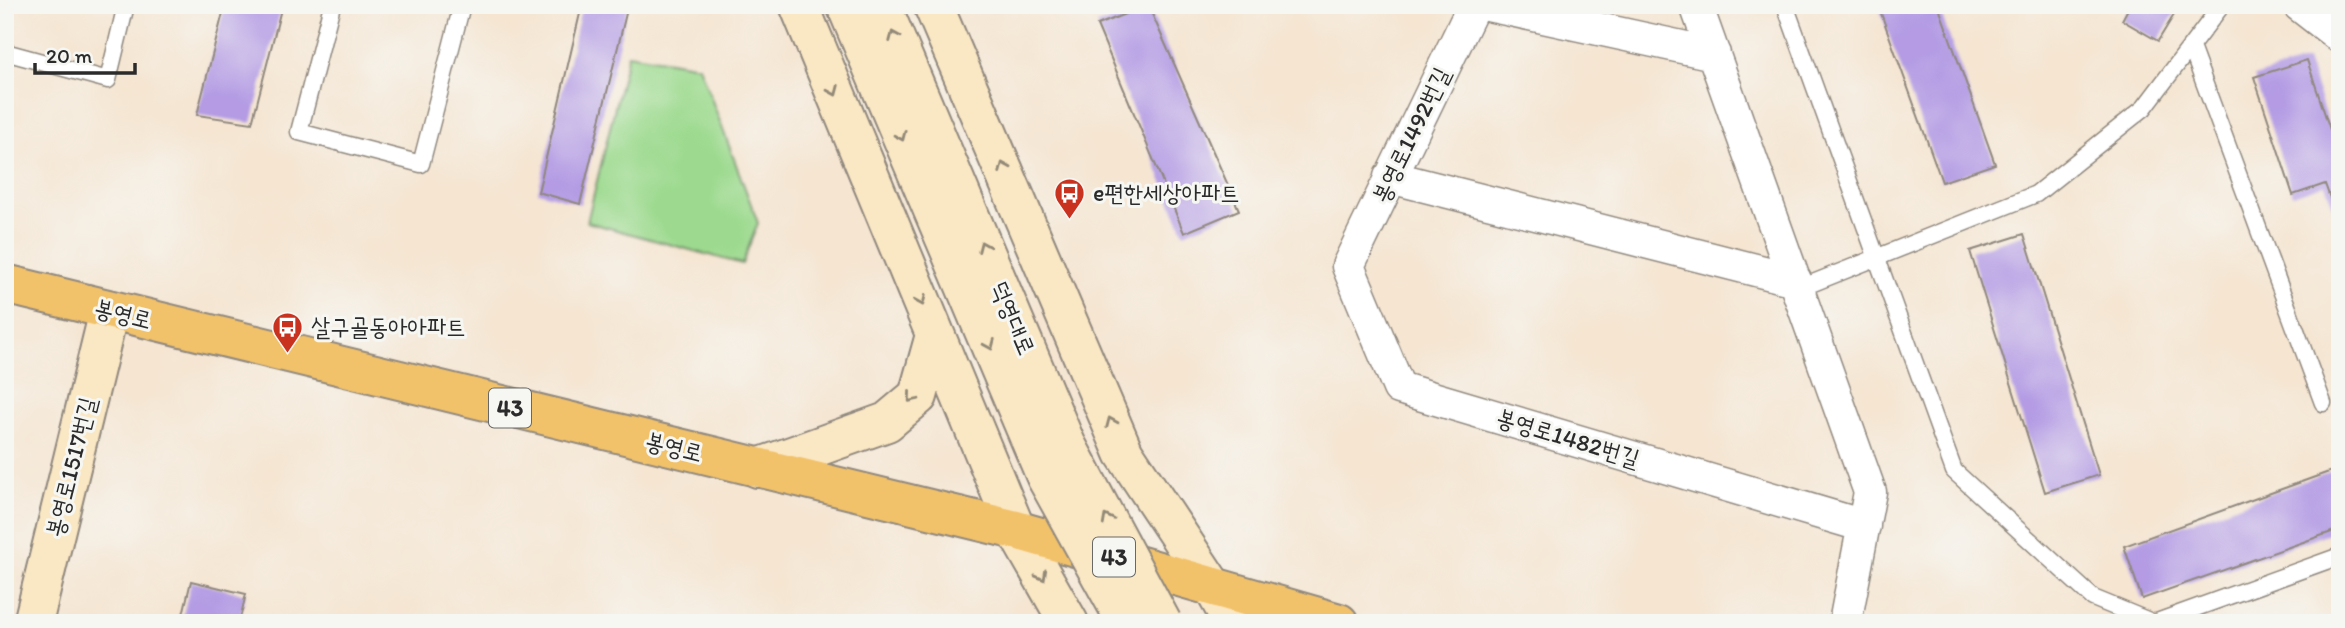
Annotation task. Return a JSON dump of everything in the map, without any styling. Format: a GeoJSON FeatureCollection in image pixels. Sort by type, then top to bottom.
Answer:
{"type":"FeatureCollection","features":[{"type":"Feature","properties":{"kind":"main road"},"geometry":{"type":"LineString","coordinates":[[799,5],[1016,530],[1069,623]]}},
{"type":"Feature","properties":{"kind":"main road","name":"덕영대로"},"geometry":{"type":"LineString","coordinates":[[846,5],[1046,477],[1127,623]]}},
{"type":"Feature","properties":{"kind":"main road","name":"덕영대로"},"geometry":{"type":"LineString","coordinates":[[881,5],[1066,443],[1162,623]]}},
{"type":"Feature","properties":{"kind":"main road"},"geometry":{"type":"LineString","coordinates":[[933,5],[1124,453],[1211,584],[1233,623]]}},
{"type":"Feature","properties":{"kind":"main road","name":"봉영로"},"geometry":{"type":"LineString","coordinates":[[5,284],[1016,530],[1339,623]]}},
{"type":"Feature","properties":{"kind":"main road","name":"봉영로1517번길"},"geometry":{"type":"LineString","coordinates":[[33,623],[108,311]]}},
{"type":"Feature","properties":{"kind":"main road"},"geometry":{"type":"LineString","coordinates":[[758,468],[887,422],[918,396],[936,335]]}},
{"type":"Feature","properties":{"kind":"street","name":"봉영로1492번길"},"geometry":{"type":"LineString","coordinates":[[1348,266],[1474,5]]}},
{"type":"Feature","properties":{"kind":"street"},"geometry":{"type":"LineString","coordinates":[[1488,5],[1714,54]]}},
{"type":"Feature","properties":{"kind":"street"},"geometry":{"type":"LineString","coordinates":[[1696,5],[1870,492],[1845,623]]}},
{"type":"Feature","properties":{"kind":"street"},"geometry":{"type":"LineString","coordinates":[[2299,5],[2340,37]]}},
{"type":"Feature","properties":{"kind":"street"},"geometry":{"type":"LineString","coordinates":[[1390,177],[1797,285]]}},
{"type":"Feature","properties":{"kind":"street","name":"봉영로1482번길"},"geometry":{"type":"LineString","coordinates":[[1348,266],[1399,388],[1864,526]]}},
{"type":"Feature","properties":{"kind":"lane"},"geometry":{"type":"LineString","coordinates":[[5,52],[108,80],[126,5]]}},
{"type":"Feature","properties":{"kind":"lane"},"geometry":{"type":"LineString","coordinates":[[332,5],[299,132],[421,164],[462,5]]}},
{"type":"Feature","properties":{"kind":"lane"},"geometry":{"type":"LineString","coordinates":[[1785,5],[1954,471],[2093,598],[2154,623],[2340,556]]}},
{"type":"Feature","properties":{"kind":"lane"},"geometry":{"type":"LineString","coordinates":[[1797,285],[1877,258],[2036,194],[2144,108],[2222,5]]}},
{"type":"Feature","properties":{"kind":"lane"},"geometry":{"type":"LineString","coordinates":[[2190,47],[2323,403]]}},
{"type":"Feature","properties":{"kind":"green space"},"geometry":{"type":"Polygon","coordinates":[[[628,54],[699,66],[758,223],[742,264],[587,222],[628,54]]]}},
{"type":"Feature","properties":{"kind":"building"},"geometry":{"type":"Polygon","coordinates":[[[225,5],[282,5],[252,123],[197,115],[225,5]]]}},
{"type":"Feature","properties":{"kind":"building"},"geometry":{"type":"Polygon","coordinates":[[[582,5],[628,5],[580,204],[538,192],[582,5]]]}},
{"type":"Feature","properties":{"kind":"building"},"geometry":{"type":"Polygon","coordinates":[[[1148,5],[1239,210],[1184,233],[1097,25],[1148,5]]]}},
{"type":"Feature","properties":{"kind":"building"},"geometry":{"type":"Polygon","coordinates":[[[1878,5],[1938,5],[1995,164],[1942,182],[1878,5]]]}},
{"type":"Feature","properties":{"kind":"building"},"geometry":{"type":"Polygon","coordinates":[[[2130,5],[2180,5],[2158,41],[2122,20],[2130,5]]]}},
{"type":"Feature","properties":{"kind":"building"},"geometry":{"type":"Polygon","coordinates":[[[2307,60],[2340,160],[2340,226],[2325,184],[2293,195],[2254,77],[2307,60]]]}},
{"type":"Feature","properties":{"kind":"building"},"geometry":{"type":"Polygon","coordinates":[[[2024,234],[2099,475],[2045,492],[1970,251],[2024,234]]]}},
{"type":"Feature","properties":{"kind":"building"},"geometry":{"type":"Polygon","coordinates":[[[2340,468],[2340,529],[2142,599],[2124,546],[2340,468]]]}},
{"type":"Feature","properties":{"kind":"building"},"geometry":{"type":"Polygon","coordinates":[[[191,581],[246,594],[239,623],[181,623],[191,581]]]}},
{"type":"Feature","properties":{"kind":"place","name":"e편한세상아파트"},"geometry":{"type":"Point","coordinates":[1070,220]}},
{"type":"Feature","properties":{"kind":"place","name":"살구골동아아파트"},"geometry":{"type":"Point","coordinates":[288,354]}}]}
